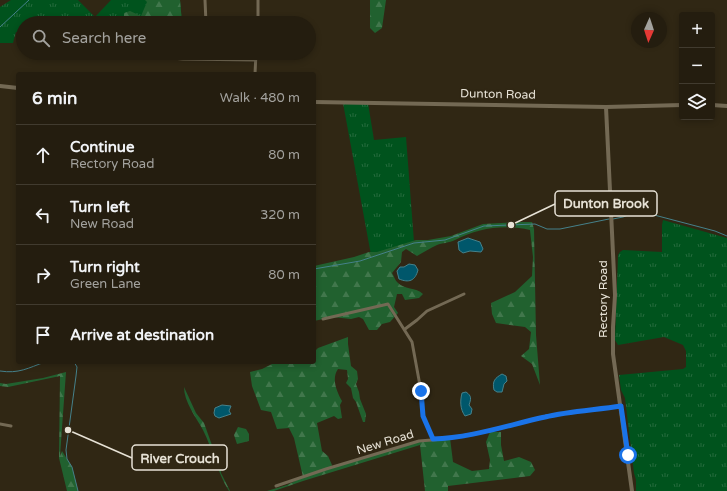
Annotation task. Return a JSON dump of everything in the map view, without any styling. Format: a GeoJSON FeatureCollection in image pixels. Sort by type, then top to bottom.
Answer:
{"type":"FeatureCollection","features":[{"type":"Feature","properties":{"kind":"street"},"geometry":{"type":"LineString","coordinates":[[205,0],[206,16]]}},
{"type":"Feature","properties":{"kind":"street"},"geometry":{"type":"LineString","coordinates":[[258,0],[258,16]]}},
{"type":"Feature","properties":{"kind":"street"},"geometry":{"type":"LineString","coordinates":[[255,60],[255,72]]}},
{"type":"Feature","properties":{"kind":"street"},"geometry":{"type":"LineString","coordinates":[[0,86],[16,88]]}},
{"type":"Feature","properties":{"kind":"street","name":"Dunton Road"},"geometry":{"type":"LineString","coordinates":[[316,102],[606,107],[679,104]]}},
{"type":"Feature","properties":{"kind":"street"},"geometry":{"type":"LineString","coordinates":[[715,105],[727,106]]}},
{"type":"Feature","properties":{"kind":"street","name":"Rectory Road"},"geometry":{"type":"LineString","coordinates":[[606,107],[615,295],[613,354],[632,491]]}},
{"type":"Feature","properties":{"kind":"street"},"geometry":{"type":"LineString","coordinates":[[405,329],[427,311],[464,294]]}},
{"type":"Feature","properties":{"kind":"street"},"geometry":{"type":"LineString","coordinates":[[323,319],[388,304],[412,342],[421,391],[423,416],[433,439]]}},
{"type":"Feature","properties":{"kind":"street","name":"New Road"},"geometry":{"type":"LineString","coordinates":[[276,486],[326,469],[419,441],[444,439],[547,416],[621,406]]}},
{"type":"Feature","properties":{"kind":"street"},"geometry":{"type":"LineString","coordinates":[[0,424],[11,426]]}},
{"type":"Feature","properties":{"kind":"green space"},"geometry":{"type":"Polygon","coordinates":[[[11,0],[78,0],[94,16],[16,16],[16,32],[13,43],[0,43],[0,7],[11,0]]]}},
{"type":"Feature","properties":{"kind":"green space"},"geometry":{"type":"Polygon","coordinates":[[[111,0],[180,0],[181,16],[96,16],[111,0]]]}},
{"type":"Feature","properties":{"kind":"green space"},"geometry":{"type":"Polygon","coordinates":[[[145,0],[180,0],[181,16],[141,16],[147,2],[145,0]]]}},
{"type":"Feature","properties":{"kind":"green space"},"geometry":{"type":"Polygon","coordinates":[[[370,0],[386,0],[382,28],[375,33],[370,28],[370,0]]]}},
{"type":"Feature","properties":{"kind":"green space"},"geometry":{"type":"Polygon","coordinates":[[[130,11],[141,16],[124,16],[124,13],[130,11]]]}},
{"type":"Feature","properties":{"kind":"green space"},"geometry":{"type":"Polygon","coordinates":[[[343,103],[368,103],[374,140],[406,137],[414,242],[371,255],[343,103]]]}},
{"type":"Feature","properties":{"kind":"green space"},"geometry":{"type":"Polygon","coordinates":[[[663,220],[727,238],[727,491],[636,491],[636,480],[625,398],[621,390],[619,375],[683,369],[686,367],[686,351],[683,345],[664,337],[618,345],[615,340],[618,255],[623,250],[662,252],[663,220]]]}},
{"type":"Feature","properties":{"kind":"green space"},"geometry":{"type":"Polygon","coordinates":[[[532,222],[534,229],[536,335],[540,385],[532,364],[521,356],[529,349],[531,332],[525,327],[496,323],[492,314],[491,303],[515,292],[532,276],[533,257],[530,230],[501,227],[482,230],[453,241],[437,245],[417,256],[406,249],[402,252],[401,262],[392,273],[400,285],[417,290],[423,294],[419,298],[405,300],[402,294],[397,294],[394,307],[398,313],[390,322],[382,324],[377,330],[369,330],[363,319],[359,317],[351,319],[332,317],[316,321],[316,266],[369,252],[377,252],[416,240],[428,240],[451,236],[483,224],[532,222]]]}},
{"type":"Feature","properties":{"kind":"green space"},"geometry":{"type":"Polygon","coordinates":[[[348,337],[351,366],[357,371],[358,379],[356,384],[366,414],[365,422],[363,422],[356,402],[353,398],[351,388],[346,383],[348,379],[347,370],[338,369],[335,381],[342,401],[340,405],[342,418],[338,419],[334,416],[317,423],[322,451],[328,456],[332,465],[331,467],[419,441],[450,438],[453,462],[472,471],[489,469],[490,460],[486,442],[490,432],[501,432],[501,445],[504,461],[519,457],[531,462],[535,470],[530,476],[448,486],[448,491],[425,491],[420,445],[274,491],[267,491],[287,485],[303,477],[294,438],[289,428],[277,429],[271,412],[261,410],[252,386],[250,372],[262,369],[272,364],[316,364],[316,350],[348,337]]]}},
{"type":"Feature","properties":{"kind":"green space"},"geometry":{"type":"Polygon","coordinates":[[[66,372],[60,456],[62,451],[72,467],[78,491],[67,491],[59,458],[60,376],[8,387],[0,386],[0,383],[6,384],[43,378],[66,372]]]}},
{"type":"Feature","properties":{"kind":"green space"},"geometry":{"type":"Polygon","coordinates":[[[184,387],[196,413],[204,423],[213,448],[219,457],[221,473],[230,491],[221,476],[203,430],[188,404],[184,387]]]}},
{"type":"Feature","properties":{"kind":"green space"},"geometry":{"type":"Polygon","coordinates":[[[238,427],[246,429],[249,434],[249,441],[237,444],[234,435],[238,427]]]}},
{"type":"Feature","properties":{"kind":"water"},"geometry":{"type":"Polygon","coordinates":[[[468,238],[480,242],[483,249],[481,252],[470,251],[463,253],[459,250],[458,242],[468,238]]]}},
{"type":"Feature","properties":{"kind":"water"},"geometry":{"type":"Polygon","coordinates":[[[409,264],[415,265],[418,270],[415,277],[409,281],[399,279],[397,271],[400,267],[404,267],[409,264]]]}},
{"type":"Feature","properties":{"kind":"water"},"geometry":{"type":"Polygon","coordinates":[[[502,374],[506,376],[507,381],[504,384],[502,392],[497,392],[493,387],[494,382],[496,378],[502,374]]]}},
{"type":"Feature","properties":{"kind":"water"},"geometry":{"type":"Polygon","coordinates":[[[466,392],[470,396],[471,399],[469,405],[472,409],[471,414],[465,416],[461,408],[461,402],[462,393],[466,392]]]}},
{"type":"Feature","properties":{"kind":"water"},"geometry":{"type":"Polygon","coordinates":[[[222,405],[231,406],[229,411],[231,414],[219,418],[215,416],[215,408],[222,405]]]}},
{"type":"Feature","properties":{"kind":"waterway"},"geometry":{"type":"LineString","coordinates":[[0,27],[29,0]]}},
{"type":"Feature","properties":{"kind":"waterway"},"geometry":{"type":"LineString","coordinates":[[613,219],[639,211],[715,231],[727,236]]}},
{"type":"Feature","properties":{"kind":"waterway"},"geometry":{"type":"LineString","coordinates":[[316,269],[360,261],[414,243],[445,240],[484,226],[535,224],[547,229],[560,229],[609,219]]}},
{"type":"Feature","properties":{"kind":"waterway"},"geometry":{"type":"LineString","coordinates":[[0,371],[13,372],[39,364]]}},
{"type":"Feature","properties":{"kind":"waterway"},"geometry":{"type":"LineString","coordinates":[[75,364],[77,367],[66,450],[67,459],[72,467],[78,491]]}},
{"type":"Feature","properties":{"kind":"place","name":"Dunton Brook"},"geometry":{"type":"Point","coordinates":[511,225]}},
{"type":"Feature","properties":{"kind":"place","name":"River Crouch"},"geometry":{"type":"Point","coordinates":[68,430]}},
{"type":"Feature","properties":{"kind":"route"},"geometry":{"type":"LineString","coordinates":[[421,391],[423,416],[433,439],[444,439],[547,416],[621,406],[628,455]]}}]}
